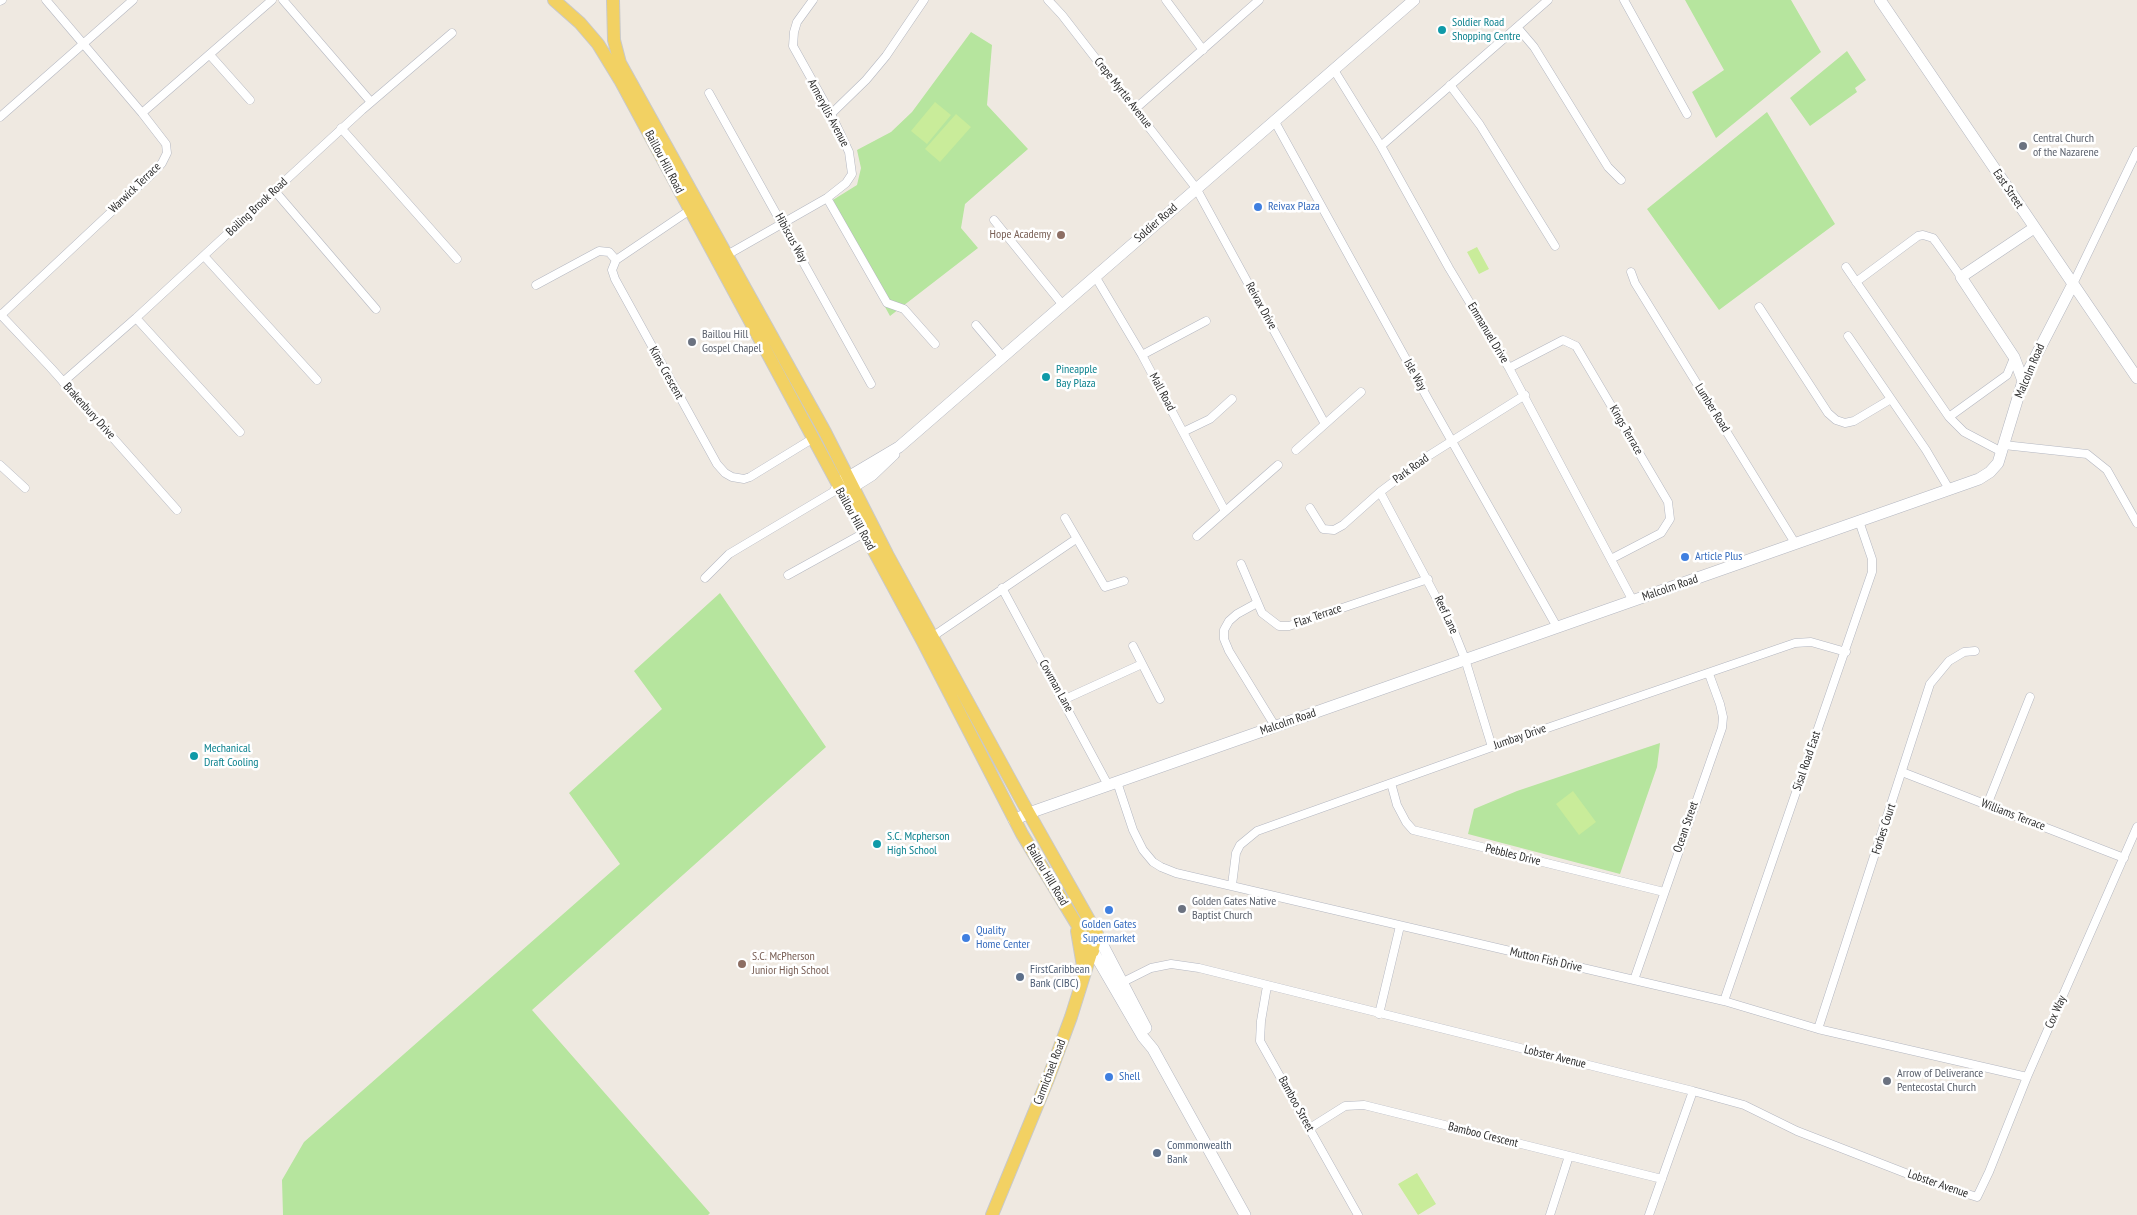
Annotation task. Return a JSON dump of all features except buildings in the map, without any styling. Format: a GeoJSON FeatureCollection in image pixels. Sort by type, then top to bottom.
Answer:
{"type":"FeatureCollection","features":[{"type":"Feature","properties":{"kind":"main road","name":"Baillou Hill Road"},"geometry":{"type":"LineString","coordinates":[[554,0],[575,18],[591,36],[616,72],[812,439],[837,490],[928,639],[1029,813],[1123,982],[1149,1034],[1150,1044]]}},
{"type":"Feature","properties":{"kind":"main road","name":"Baillou Hill Road"},"geometry":{"type":"LineString","coordinates":[[613,0],[612,24],[615,48],[620,63],[851,483],[1014,820],[1143,1037],[1150,1044],[1245,1215]]}},
{"type":"Feature","properties":{"kind":"main road","name":"Soldier Road"},"geometry":{"type":"LineString","coordinates":[[837,490],[851,483],[899,447],[1414,0]]}},
{"type":"Feature","properties":{"kind":"main road","name":"East Street"},"geometry":{"type":"LineString","coordinates":[[1880,0],[2137,378]]}},
{"type":"Feature","properties":{"kind":"main road"},"geometry":{"type":"LineString","coordinates":[[591,36],[597,35],[612,24]]}},
{"type":"Feature","properties":{"kind":"main road"},"geometry":{"type":"LineString","coordinates":[[2023,382],[2014,357],[1961,277],[2034,228]]}},
{"type":"Feature","properties":{"kind":"main road","name":"Malcolm Road"},"geometry":{"type":"LineString","coordinates":[[1014,820],[1029,813],[1979,478],[1990,472],[1998,463],[2023,382],[2073,284]]}},
{"type":"Feature","properties":{"kind":"main road","name":"Carmichael Road"},"geometry":{"type":"LineString","coordinates":[[992,1215],[1031,1125],[1068,1025],[1084,975],[1076,925]]}},
{"type":"Feature","properties":{"kind":"main road"},"geometry":{"type":"LineString","coordinates":[[1084,975],[1097,934]]}},
{"type":"Feature","properties":{"kind":"street","name":"Warwick Terrace"},"geometry":{"type":"LineString","coordinates":[[0,314],[162,163],[167,153],[166,144],[142,113],[46,0]]}},
{"type":"Feature","properties":{"kind":"street"},"geometry":{"type":"LineString","coordinates":[[0,117],[133,0]]}},
{"type":"Feature","properties":{"kind":"street"},"geometry":{"type":"LineString","coordinates":[[142,113],[272,0]]}},
{"type":"Feature","properties":{"kind":"street"},"geometry":{"type":"LineString","coordinates":[[283,0],[371,102]]}},
{"type":"Feature","properties":{"kind":"street","name":"Armeryllis Avenue"},"geometry":{"type":"LineString","coordinates":[[727,255],[827,198],[846,183],[852,174],[848,152],[831,114],[793,46],[794,32],[798,22],[813,0]]}},
{"type":"Feature","properties":{"kind":"street"},"geometry":{"type":"LineString","coordinates":[[831,114],[866,80],[886,56],[924,0]]}},
{"type":"Feature","properties":{"kind":"street","name":"Crepe Myrtle Avenue"},"geometry":{"type":"LineString","coordinates":[[1048,0],[1136,109],[1196,188]]}},
{"type":"Feature","properties":{"kind":"street"},"geometry":{"type":"LineString","coordinates":[[1166,0],[1202,50]]}},
{"type":"Feature","properties":{"kind":"street"},"geometry":{"type":"LineString","coordinates":[[1136,109],[1259,0]]}},
{"type":"Feature","properties":{"kind":"street"},"geometry":{"type":"LineString","coordinates":[[1381,146],[1548,0]]}},
{"type":"Feature","properties":{"kind":"street"},"geometry":{"type":"LineString","coordinates":[[1624,0],[1687,114]]}},
{"type":"Feature","properties":{"kind":"street"},"geometry":{"type":"LineString","coordinates":[[1517,26],[1534,48],[1608,167],[1621,180]]}},
{"type":"Feature","properties":{"kind":"street","name":"Boiling Brook Road"},"geometry":{"type":"LineString","coordinates":[[64,382],[204,256],[341,128],[452,33]]}},
{"type":"Feature","properties":{"kind":"street"},"geometry":{"type":"LineString","coordinates":[[210,55],[250,100]]}},
{"type":"Feature","properties":{"kind":"street","name":"Emmanuel Drive"},"geometry":{"type":"LineString","coordinates":[[1334,70],[1381,146],[1460,286],[1510,368],[1632,601]]}},
{"type":"Feature","properties":{"kind":"street"},"geometry":{"type":"LineString","coordinates":[[1450,85],[1480,125],[1555,246]]}},
{"type":"Feature","properties":{"kind":"street","name":"Hibiscus Way"},"geometry":{"type":"LineString","coordinates":[[709,93],[871,384]]}},
{"type":"Feature","properties":{"kind":"street","name":"Isle Way"},"geometry":{"type":"LineString","coordinates":[[1275,122],[1558,627]]}},
{"type":"Feature","properties":{"kind":"street"},"geometry":{"type":"LineString","coordinates":[[341,128],[457,259]]}},
{"type":"Feature","properties":{"kind":"street","name":"Malcolm Road"},"geometry":{"type":"LineString","coordinates":[[2073,284],[2137,151]]}},
{"type":"Feature","properties":{"kind":"street","name":"Reivax Drive"},"geometry":{"type":"LineString","coordinates":[[1196,188],[1326,424]]}},
{"type":"Feature","properties":{"kind":"street"},"geometry":{"type":"LineString","coordinates":[[274,190],[376,309]]}},
{"type":"Feature","properties":{"kind":"street"},"geometry":{"type":"LineString","coordinates":[[827,198],[887,303],[904,309],[936,344]]}},
{"type":"Feature","properties":{"kind":"street"},"geometry":{"type":"LineString","coordinates":[[536,285],[599,251],[609,252],[616,260],[690,210]]}},
{"type":"Feature","properties":{"kind":"street"},"geometry":{"type":"LineString","coordinates":[[994,220],[1062,304]]}},
{"type":"Feature","properties":{"kind":"street"},"geometry":{"type":"LineString","coordinates":[[1856,282],[1918,236],[1933,238],[1961,277]]}},
{"type":"Feature","properties":{"kind":"street"},"geometry":{"type":"LineString","coordinates":[[204,256],[317,380]]}},
{"type":"Feature","properties":{"kind":"street","name":"Kims Crescent"},"geometry":{"type":"LineString","coordinates":[[616,260],[612,270],[615,279],[717,464],[725,473],[732,477],[744,479],[750,477],[812,439]]}},
{"type":"Feature","properties":{"kind":"street"},"geometry":{"type":"LineString","coordinates":[[1846,267],[1949,417],[1964,432],[2003,449],[2087,454],[2107,470],[2137,523]]}},
{"type":"Feature","properties":{"kind":"street","name":"Lumber Road"},"geometry":{"type":"LineString","coordinates":[[1631,272],[1635,283],[1795,544]]}},
{"type":"Feature","properties":{"kind":"street","name":"Mall Road"},"geometry":{"type":"LineString","coordinates":[[1095,276],[1142,355],[1225,511]]}},
{"type":"Feature","properties":{"kind":"street"},"geometry":{"type":"LineString","coordinates":[[1759,307],[1828,413],[1836,420],[1845,423],[1854,421],[1891,399]]}},
{"type":"Feature","properties":{"kind":"street","name":"Brakenbury Drive"},"geometry":{"type":"LineString","coordinates":[[0,314],[64,382],[177,510]]}},
{"type":"Feature","properties":{"kind":"street"},"geometry":{"type":"LineString","coordinates":[[136,318],[240,432]]}},
{"type":"Feature","properties":{"kind":"street"},"geometry":{"type":"LineString","coordinates":[[1142,355],[1206,321]]}},
{"type":"Feature","properties":{"kind":"street"},"geometry":{"type":"LineString","coordinates":[[976,325],[1003,357]]}},
{"type":"Feature","properties":{"kind":"street"},"geometry":{"type":"LineString","coordinates":[[1848,336],[1926,450],[1949,489]]}},
{"type":"Feature","properties":{"kind":"street","name":"Kings Terrace"},"geometry":{"type":"LineString","coordinates":[[1510,368],[1563,340],[1576,346],[1668,502],[1670,519],[1661,532],[1611,559]]}},
{"type":"Feature","properties":{"kind":"street"},"geometry":{"type":"LineString","coordinates":[[1949,417],[2007,375],[2014,357]]}},
{"type":"Feature","properties":{"kind":"street"},"geometry":{"type":"LineString","coordinates":[[1296,450],[1361,392]]}},
{"type":"Feature","properties":{"kind":"street","name":"Park Road"},"geometry":{"type":"LineString","coordinates":[[1310,508],[1323,529],[1334,530],[1343,525],[1380,492],[1425,458],[1525,395]]}},
{"type":"Feature","properties":{"kind":"street"},"geometry":{"type":"LineString","coordinates":[[1183,432],[1210,419],[1232,399]]}},
{"type":"Feature","properties":{"kind":"street"},"geometry":{"type":"LineString","coordinates":[[0,465],[25,488]]}},
{"type":"Feature","properties":{"kind":"street"},"geometry":{"type":"LineString","coordinates":[[1196,536],[1278,465]]}},
{"type":"Feature","properties":{"kind":"street"},"geometry":{"type":"LineString","coordinates":[[705,578],[729,554],[837,490]]}},
{"type":"Feature","properties":{"kind":"street","name":"Reef Lane"},"geometry":{"type":"LineString","coordinates":[[1380,492],[1453,629],[1465,660],[1492,747]]}},
{"type":"Feature","properties":{"kind":"street"},"geometry":{"type":"LineString","coordinates":[[1065,518],[1104,587],[1124,581]]}},
{"type":"Feature","properties":{"kind":"street","name":"Sisal Road East"},"geometry":{"type":"LineString","coordinates":[[1724,1001],[1846,652],[1872,572],[1872,559],[1859,521]]}},
{"type":"Feature","properties":{"kind":"street"},"geometry":{"type":"LineString","coordinates":[[788,576],[864,533]]}},
{"type":"Feature","properties":{"kind":"street"},"geometry":{"type":"LineString","coordinates":[[928,639],[1076,540]]}},
{"type":"Feature","properties":{"kind":"street","name":"Flax Terrace"},"geometry":{"type":"LineString","coordinates":[[1241,564],[1257,603],[1271,621],[1279,626],[1290,626],[1428,579]]}},
{"type":"Feature","properties":{"kind":"street","name":"Cowman Lane"},"geometry":{"type":"LineString","coordinates":[[1002,588],[1113,784]]}},
{"type":"Feature","properties":{"kind":"street"},"geometry":{"type":"LineString","coordinates":[[1257,603],[1237,614],[1229,621],[1224,630],[1224,639],[1229,651],[1275,726]]}},
{"type":"Feature","properties":{"kind":"street","name":"Jumbay Drive"},"geometry":{"type":"LineString","coordinates":[[1232,885],[1236,853],[1248,836],[1257,831],[1492,747],[1795,643],[1811,642],[1846,652]]}},
{"type":"Feature","properties":{"kind":"street"},"geometry":{"type":"LineString","coordinates":[[1134,646],[1160,699]]}},
{"type":"Feature","properties":{"kind":"street","name":"Forbes Court"},"geometry":{"type":"LineString","coordinates":[[1818,1028],[1930,684],[1949,661],[1964,652],[1975,650]]}},
{"type":"Feature","properties":{"kind":"street"},"geometry":{"type":"LineString","coordinates":[[1064,700],[1142,664]]}},
{"type":"Feature","properties":{"kind":"street","name":"Ocean Street"},"geometry":{"type":"LineString","coordinates":[[1634,980],[1722,728],[1723,717],[1720,704],[1709,674]]}},
{"type":"Feature","properties":{"kind":"street"},"geometry":{"type":"LineString","coordinates":[[1987,805],[2030,697]]}},
{"type":"Feature","properties":{"kind":"street","name":"Williams Terrace"},"geometry":{"type":"LineString","coordinates":[[1902,772],[2124,858]]}},
{"type":"Feature","properties":{"kind":"street","name":"Pebbles Drive"},"geometry":{"type":"LineString","coordinates":[[1391,783],[1397,804],[1406,822],[1413,830],[1664,892]]}},
{"type":"Feature","properties":{"kind":"street","name":"Mutton Fish Drive"},"geometry":{"type":"LineString","coordinates":[[1113,784],[1143,850],[1153,862],[1176,873],[1724,1001],[1818,1028],[2027,1076]]}},
{"type":"Feature","properties":{"kind":"street","name":"Cox Way"},"geometry":{"type":"LineString","coordinates":[[1977,1197],[1989,1172],[2027,1076],[2137,827]]}},
{"type":"Feature","properties":{"kind":"street"},"geometry":{"type":"LineString","coordinates":[[1379,1014],[1400,926]]}},
{"type":"Feature","properties":{"kind":"street","name":"Lobster Avenue"},"geometry":{"type":"LineString","coordinates":[[1123,982],[1151,968],[1172,964],[1199,968],[1693,1091],[1744,1105],[1797,1131],[1926,1181],[1977,1197]]}},
{"type":"Feature","properties":{"kind":"street","name":"Bamboo Street"},"geometry":{"type":"LineString","coordinates":[[1267,986],[1261,1021],[1260,1041],[1358,1215]]}},
{"type":"Feature","properties":{"kind":"street"},"geometry":{"type":"LineString","coordinates":[[1649,1215],[1693,1091]]}},
{"type":"Feature","properties":{"kind":"street","name":"Bamboo Crescent"},"geometry":{"type":"LineString","coordinates":[[1310,1128],[1345,1106],[1364,1105],[1662,1179]]}},
{"type":"Feature","properties":{"kind":"street"},"geometry":{"type":"LineString","coordinates":[[1550,1215],[1569,1156]]}},
{"type":"Feature","properties":{"kind":"green space"},"geometry":{"type":"Polygon","coordinates":[[[1685,0],[1791,0],[1821,52],[1716,138],[1692,92],[1724,70],[1685,0]]]}},
{"type":"Feature","properties":{"kind":"green space"},"geometry":{"type":"Polygon","coordinates":[[[971,32],[992,45],[987,105],[1028,149],[965,204],[961,228],[978,248],[890,316],[828,203],[857,185],[861,168],[857,150],[891,132],[912,112],[971,32]]]}},
{"type":"Feature","properties":{"kind":"green space"},"geometry":{"type":"Polygon","coordinates":[[[1847,51],[1866,80],[1855,88],[1857,92],[1810,126],[1790,98],[1847,51]]]}},
{"type":"Feature","properties":{"kind":"green space"},"geometry":{"type":"Polygon","coordinates":[[[935,102],[951,115],[927,144],[911,131],[935,102]]]}},
{"type":"Feature","properties":{"kind":"green space"},"geometry":{"type":"Polygon","coordinates":[[[1767,112],[1835,224],[1719,310],[1647,209],[1767,112]]]}},
{"type":"Feature","properties":{"kind":"green space"},"geometry":{"type":"Polygon","coordinates":[[[956,114],[971,127],[940,162],[925,149],[956,114]]]}},
{"type":"Feature","properties":{"kind":"green space"},"geometry":{"type":"Polygon","coordinates":[[[1477,247],[1489,269],[1479,274],[1467,252],[1477,247]]]}},
{"type":"Feature","properties":{"kind":"green space"},"geometry":{"type":"Polygon","coordinates":[[[720,593],[826,747],[532,1010],[710,1213],[708,1215],[283,1215],[282,1180],[304,1142],[620,864],[569,793],[662,709],[634,671],[720,593]]]}},
{"type":"Feature","properties":{"kind":"green space"},"geometry":{"type":"Polygon","coordinates":[[[1660,743],[1657,767],[1620,874],[1468,834],[1474,809],[1517,791],[1660,743]]]}},
{"type":"Feature","properties":{"kind":"green space"},"geometry":{"type":"Polygon","coordinates":[[[1573,791],[1596,822],[1579,835],[1556,804],[1573,791]]]}},
{"type":"Feature","properties":{"kind":"green space"},"geometry":{"type":"Polygon","coordinates":[[[1417,1173],[1436,1204],[1418,1215],[1398,1184],[1417,1173]]]}},
{"type":"Feature","properties":{"kind":"place","name":"Soldier Road Shopping Centre"},"geometry":{"type":"Point","coordinates":[1442,30]}},
{"type":"Feature","properties":{"kind":"place","name":"Central Church of the Nazarene"},"geometry":{"type":"Point","coordinates":[2023,146]}},
{"type":"Feature","properties":{"kind":"place","name":"Reivax Plaza"},"geometry":{"type":"Point","coordinates":[1258,207]}},
{"type":"Feature","properties":{"kind":"place","name":"Hope Academy"},"geometry":{"type":"Point","coordinates":[1061,235]}},
{"type":"Feature","properties":{"kind":"place","name":"Baillou Hill Gospel Chapel"},"geometry":{"type":"Point","coordinates":[692,342]}},
{"type":"Feature","properties":{"kind":"place","name":"Pineapple Bay Plaza"},"geometry":{"type":"Point","coordinates":[1046,377]}},
{"type":"Feature","properties":{"kind":"place","name":"Article Plus"},"geometry":{"type":"Point","coordinates":[1685,557]}},
{"type":"Feature","properties":{"kind":"place","name":"Mechanical Draft Cooling"},"geometry":{"type":"Point","coordinates":[194,756]}},
{"type":"Feature","properties":{"kind":"place","name":"S.C. Mcpherson High School"},"geometry":{"type":"Point","coordinates":[877,844]}},
{"type":"Feature","properties":{"kind":"place","name":"Golden Gates Native Baptist Church"},"geometry":{"type":"Point","coordinates":[1182,909]}},
{"type":"Feature","properties":{"kind":"place","name":"Golden Gates Supermarket"},"geometry":{"type":"Point","coordinates":[1109,910]}},
{"type":"Feature","properties":{"kind":"place","name":"Quality Home Center"},"geometry":{"type":"Point","coordinates":[966,938]}},
{"type":"Feature","properties":{"kind":"place","name":"S.C. McPherson Junior High School"},"geometry":{"type":"Point","coordinates":[742,964]}},
{"type":"Feature","properties":{"kind":"place","name":"FirstCaribbean Bank (CIBC)"},"geometry":{"type":"Point","coordinates":[1020,977]}},
{"type":"Feature","properties":{"kind":"place","name":"Shell"},"geometry":{"type":"Point","coordinates":[1109,1077]}},
{"type":"Feature","properties":{"kind":"place","name":"Arrow of Deliverance Pentecostal Church"},"geometry":{"type":"Point","coordinates":[1887,1081]}},
{"type":"Feature","properties":{"kind":"place","name":"Commonwealth Bank"},"geometry":{"type":"Point","coordinates":[1157,1153]}}]}
